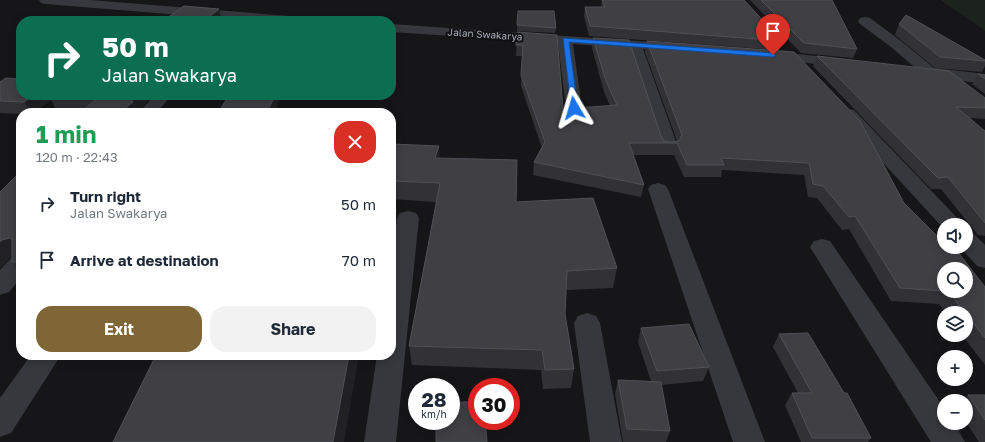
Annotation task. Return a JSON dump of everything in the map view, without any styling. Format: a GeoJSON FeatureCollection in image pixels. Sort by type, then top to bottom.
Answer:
{"type":"FeatureCollection","features":[{"type":"Feature","properties":{"kind":"street"},"geometry":{"type":"LineString","coordinates":[[45,0],[208,16]]}},
{"type":"Feature","properties":{"kind":"street"},"geometry":{"type":"LineString","coordinates":[[865,21],[896,44],[928,72]]}},
{"type":"Feature","properties":{"kind":"street","name":"Jalan Swakarya"},"geometry":{"type":"LineString","coordinates":[[396,28],[688,48]]}},
{"type":"Feature","properties":{"kind":"street"},"geometry":{"type":"LineString","coordinates":[[566,40],[574,108]]}},
{"type":"Feature","properties":{"kind":"street"},"geometry":{"type":"LineString","coordinates":[[781,42],[811,74]]}},
{"type":"Feature","properties":{"kind":"street"},"geometry":{"type":"LineString","coordinates":[[634,44],[669,147]]}},
{"type":"Feature","properties":{"kind":"street"},"geometry":{"type":"LineString","coordinates":[[758,54],[856,64]]}},
{"type":"Feature","properties":{"kind":"street"},"geometry":{"type":"LineString","coordinates":[[907,70],[985,79]]}},
{"type":"Feature","properties":{"kind":"street"},"geometry":{"type":"LineString","coordinates":[[950,76],[973,94]]}},
{"type":"Feature","properties":{"kind":"street"},"geometry":{"type":"LineString","coordinates":[[152,108],[159,100]]}},
{"type":"Feature","properties":{"kind":"street"},"geometry":{"type":"LineString","coordinates":[[837,102],[946,218]]}},
{"type":"Feature","properties":{"kind":"street"},"geometry":{"type":"LineString","coordinates":[[658,189],[749,442]]}},
{"type":"Feature","properties":{"kind":"street"},"geometry":{"type":"LineString","coordinates":[[396,314],[408,218]]}},
{"type":"Feature","properties":{"kind":"street"},"geometry":{"type":"LineString","coordinates":[[822,247],[949,442]]}},
{"type":"Feature","properties":{"kind":"street"},"geometry":{"type":"LineString","coordinates":[[973,247],[985,260]]}},
{"type":"Feature","properties":{"kind":"street"},"geometry":{"type":"LineString","coordinates":[[0,286],[16,268]]}},
{"type":"Feature","properties":{"kind":"street"},"geometry":{"type":"LineString","coordinates":[[587,323],[606,442]]}},
{"type":"Feature","properties":{"kind":"street"},"geometry":{"type":"LineString","coordinates":[[0,423],[44,360]]}},
{"type":"Feature","properties":{"kind":"street"},"geometry":{"type":"LineString","coordinates":[[380,442],[390,360]]}},
{"type":"Feature","properties":{"kind":"shaded area"},"geometry":{"type":"Polygon","coordinates":[[[941,0],[985,0],[985,31],[941,0]]]}},
{"type":"Feature","properties":{"kind":"building"},"geometry":{"type":"Polygon","coordinates":[[[602,0],[744,0],[782,41],[590,26],[585,7],[605,7],[602,0]]]}},
{"type":"Feature","properties":{"kind":"building"},"geometry":{"type":"Polygon","coordinates":[[[761,0],[832,0],[857,49],[804,43],[761,0]]]}},
{"type":"Feature","properties":{"kind":"building"},"geometry":{"type":"Polygon","coordinates":[[[184,6],[219,9],[210,16],[170,16],[184,6]]]}},
{"type":"Feature","properties":{"kind":"building"},"geometry":{"type":"Polygon","coordinates":[[[518,11],[554,11],[556,28],[517,25],[518,11]]]}},
{"type":"Feature","properties":{"kind":"building"},"geometry":{"type":"Polygon","coordinates":[[[906,15],[985,61],[940,57],[899,24],[906,15]]]}},
{"type":"Feature","properties":{"kind":"building"},"geometry":{"type":"Polygon","coordinates":[[[517,32],[557,35],[563,109],[617,105],[606,81],[593,38],[629,40],[661,136],[664,141],[671,142],[679,141],[682,135],[647,41],[794,52],[860,121],[904,203],[937,236],[937,254],[959,254],[966,262],[937,262],[937,291],[900,288],[855,216],[849,217],[823,186],[813,184],[809,163],[721,158],[724,165],[687,165],[677,143],[629,143],[644,185],[534,162],[545,142],[521,75],[523,45],[516,45],[517,32]]]}},
{"type":"Feature","properties":{"kind":"building"},"geometry":{"type":"Polygon","coordinates":[[[817,56],[949,71],[985,98],[985,108],[956,107],[985,131],[985,223],[948,177],[938,178],[817,56]]]}},
{"type":"Feature","properties":{"kind":"building"},"geometry":{"type":"Polygon","coordinates":[[[978,74],[985,75],[985,79],[978,74]]]}},
{"type":"Feature","properties":{"kind":"building"},"geometry":{"type":"Polygon","coordinates":[[[6,78],[16,79],[16,100],[27,100],[24,102],[0,101],[0,82],[6,78]]]}},
{"type":"Feature","properties":{"kind":"building"},"geometry":{"type":"Polygon","coordinates":[[[95,100],[132,100],[133,102],[125,108],[86,108],[95,100]]]}},
{"type":"Feature","properties":{"kind":"building"},"geometry":{"type":"Polygon","coordinates":[[[226,100],[273,100],[269,108],[221,108],[226,100]]]}},
{"type":"Feature","properties":{"kind":"building"},"geometry":{"type":"Polygon","coordinates":[[[396,144],[439,146],[435,158],[517,160],[516,202],[593,198],[617,268],[567,271],[565,314],[574,369],[545,370],[542,350],[409,346],[440,183],[396,181],[396,144]]]}},
{"type":"Feature","properties":{"kind":"building"},"geometry":{"type":"Polygon","coordinates":[[[16,176],[16,262],[12,262],[12,239],[2,240],[0,242],[0,192],[16,176]]]}},
{"type":"Feature","properties":{"kind":"building"},"geometry":{"type":"Polygon","coordinates":[[[973,272],[985,287],[985,338],[973,323],[973,306],[960,306],[954,298],[973,298],[973,272]]]}},
{"type":"Feature","properties":{"kind":"building"},"geometry":{"type":"Polygon","coordinates":[[[689,324],[709,367],[657,371],[641,328],[689,324]]]}},
{"type":"Feature","properties":{"kind":"building"},"geometry":{"type":"Polygon","coordinates":[[[808,333],[844,393],[847,393],[871,438],[812,438],[792,393],[812,393],[779,334],[808,333]]]}},
{"type":"Feature","properties":{"kind":"building"},"geometry":{"type":"Polygon","coordinates":[[[154,360],[348,360],[333,442],[113,442],[154,360]]]}},
{"type":"Feature","properties":{"kind":"building"},"geometry":{"type":"Polygon","coordinates":[[[618,380],[661,382],[670,431],[627,429],[618,380]]]}},
{"type":"Feature","properties":{"kind":"building"},"geometry":{"type":"Polygon","coordinates":[[[973,395],[985,395],[985,420],[973,402],[973,395]]]}},
{"type":"Feature","properties":{"kind":"building"},"geometry":{"type":"Polygon","coordinates":[[[460,402],[468,402],[468,430],[486,430],[487,442],[436,442],[436,430],[460,430],[460,402]]]}},
{"type":"Feature","properties":{"kind":"route"},"geometry":{"type":"LineString","coordinates":[[574,108],[566,40],[773,55]]}}]}
